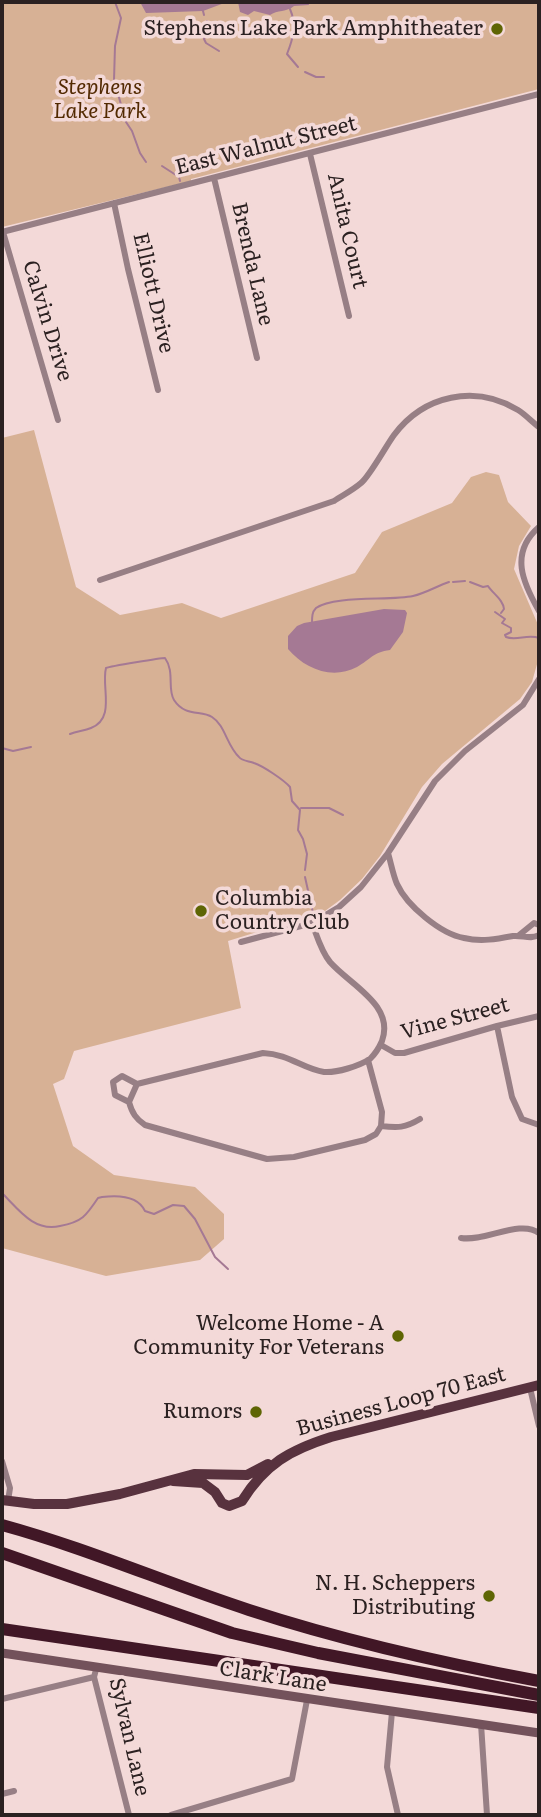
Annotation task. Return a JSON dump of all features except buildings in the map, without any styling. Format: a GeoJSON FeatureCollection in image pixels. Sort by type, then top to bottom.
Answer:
{"type":"FeatureCollection","features":[{"type":"Feature","properties":{"kind":"highway"},"geometry":{"type":"LineString","coordinates":[[2,1525],[276,1618],[378,1646],[539,1681]]}},
{"type":"Feature","properties":{"kind":"highway"},"geometry":{"type":"LineString","coordinates":[[2,1553],[232,1633],[318,1653],[539,1695]]}},
{"type":"Feature","properties":{"kind":"highway"},"geometry":{"type":"LineString","coordinates":[[2,1629],[539,1708]]}},
{"type":"Feature","properties":{"kind":"main road","name":"Business Loop 70 East"},"geometry":{"type":"LineString","coordinates":[[239,1476],[252,1473],[292,1451],[331,1437],[534,1386]]}},
{"type":"Feature","properties":{"kind":"main road","name":"Business Loop 70 East"},"geometry":{"type":"LineString","coordinates":[[246,1495],[276,1461]]}},
{"type":"Feature","properties":{"kind":"main road"},"geometry":{"type":"LineString","coordinates":[[5,1500],[67,1504],[120,1494],[194,1474],[239,1476],[244,1481],[246,1495],[236,1505],[229,1506],[222,1503],[215,1492],[203,1483],[173,1481]]}},
{"type":"Feature","properties":{"kind":"main road"},"geometry":{"type":"LineString","coordinates":[[215,1492],[215,1485],[225,1475]]}},
{"type":"Feature","properties":{"kind":"street","name":"East Walnut Street"},"geometry":{"type":"LineString","coordinates":[[2,232],[539,94]]}},
{"type":"Feature","properties":{"kind":"street","name":"Anita Court"},"geometry":{"type":"LineString","coordinates":[[310,154],[349,316]]}},
{"type":"Feature","properties":{"kind":"street","name":"Brenda Lane"},"geometry":{"type":"LineString","coordinates":[[214,178],[257,358]]}},
{"type":"Feature","properties":{"kind":"street","name":"Elliott Drive"},"geometry":{"type":"LineString","coordinates":[[114,203],[158,390]]}},
{"type":"Feature","properties":{"kind":"street","name":"Calvin Drive"},"geometry":{"type":"LineString","coordinates":[[2,232],[58,420]]}},
{"type":"Feature","properties":{"kind":"street"},"geometry":{"type":"LineString","coordinates":[[100,580],[334,501],[363,482],[395,433],[409,419],[434,402],[459,396],[484,397],[518,410],[539,427]]}},
{"type":"Feature","properties":{"kind":"street"},"geometry":{"type":"LineString","coordinates":[[539,527],[522,555],[521,567],[526,588],[539,611]]}},
{"type":"Feature","properties":{"kind":"street"},"geometry":{"type":"LineString","coordinates":[[242,942],[313,923],[340,907],[361,887],[388,853],[435,781],[465,751],[523,705],[539,679]]}},
{"type":"Feature","properties":{"kind":"street"},"geometry":{"type":"LineString","coordinates":[[388,853],[397,885],[429,921],[462,938],[495,941],[539,935]]}},
{"type":"Feature","properties":{"kind":"street"},"geometry":{"type":"LineString","coordinates":[[313,923],[330,961],[376,1005],[383,1017],[385,1031],[381,1045],[368,1060],[335,1072],[322,1072],[279,1054],[263,1053],[137,1084],[122,1076],[113,1082],[115,1095],[129,1102],[137,1120],[145,1125],[267,1159],[294,1157],[376,1135],[381,1126],[382,1112],[368,1060]]}},
{"type":"Feature","properties":{"kind":"street"},"geometry":{"type":"LineString","coordinates":[[517,936],[526,927],[534,923],[539,925]]}},
{"type":"Feature","properties":{"kind":"street","name":"Vine Street"},"geometry":{"type":"LineString","coordinates":[[381,1045],[395,1053],[404,1053],[539,1016]]}},
{"type":"Feature","properties":{"kind":"street"},"geometry":{"type":"LineString","coordinates":[[497,1026],[512,1097],[522,1119],[539,1125]]}},
{"type":"Feature","properties":{"kind":"street"},"geometry":{"type":"LineString","coordinates":[[129,1102],[137,1084]]}},
{"type":"Feature","properties":{"kind":"street"},"geometry":{"type":"LineString","coordinates":[[381,1126],[400,1129],[420,1119]]}},
{"type":"Feature","properties":{"kind":"street"},"geometry":{"type":"LineString","coordinates":[[461,1238],[471,1240],[527,1227],[539,1233]]}},
{"type":"Feature","properties":{"kind":"street"},"geometry":{"type":"LineString","coordinates":[[534,1386],[539,1426]]}},
{"type":"Feature","properties":{"kind":"street"},"geometry":{"type":"LineString","coordinates":[[2,1461],[10,1488],[5,1500]]}},
{"type":"Feature","properties":{"kind":"street","name":"Clark Lane"},"geometry":{"type":"LineString","coordinates":[[2,1653],[539,1733]]}},
{"type":"Feature","properties":{"kind":"street","name":"Sylvan Lane"},"geometry":{"type":"LineString","coordinates":[[97,1666],[94,1677],[130,1815]]}},
{"type":"Feature","properties":{"kind":"street"},"geometry":{"type":"LineString","coordinates":[[2,1699],[94,1677]]}},
{"type":"Feature","properties":{"kind":"street"},"geometry":{"type":"LineString","coordinates":[[172,1815],[292,1779],[307,1700]]}},
{"type":"Feature","properties":{"kind":"street"},"geometry":{"type":"LineString","coordinates":[[392,1712],[387,1767],[398,1815]]}},
{"type":"Feature","properties":{"kind":"street"},"geometry":{"type":"LineString","coordinates":[[481,1724],[487,1815]]}},
{"type":"Feature","properties":{"kind":"street"},"geometry":{"type":"LineString","coordinates":[[2,1794],[14,1791]]}},
{"type":"Feature","properties":{"kind":"green space","name":"Stephens Lake Park"},"geometry":{"type":"Polygon","coordinates":[[[2,2],[539,2],[539,89],[191,181],[2,227],[2,2]]]}},
{"type":"Feature","properties":{"kind":"green space","name":"Columbia Country Club"},"geometry":{"type":"Polygon","coordinates":[[[34,430],[76,587],[120,615],[182,603],[221,618],[355,573],[382,532],[452,503],[471,477],[486,472],[499,475],[508,502],[531,526],[519,546],[514,569],[539,627],[539,657],[532,682],[520,699],[442,764],[422,787],[380,856],[362,879],[340,900],[325,911],[228,941],[241,1008],[74,1051],[64,1079],[53,1084],[73,1146],[114,1175],[195,1187],[224,1214],[224,1239],[200,1260],[106,1276],[2,1248],[2,438],[34,430]]]}},
{"type":"Feature","properties":{"kind":"shaded area"},"geometry":{"type":"Polygon","coordinates":[[[140,2],[227,2],[203,11],[146,13],[140,2]]]}},
{"type":"Feature","properties":{"kind":"shaded area"},"geometry":{"type":"Polygon","coordinates":[[[238,2],[308,2],[309,5],[294,6],[270,15],[254,11],[248,15],[240,12],[238,2]]]}},
{"type":"Feature","properties":{"kind":"shaded area"},"geometry":{"type":"Polygon","coordinates":[[[384,609],[405,610],[407,613],[403,632],[390,650],[376,654],[348,671],[329,672],[311,667],[288,649],[288,636],[304,623],[384,609]]]}},
{"type":"Feature","properties":{"kind":"waterway"},"geometry":{"type":"LineString","coordinates":[[115,2],[121,18],[115,46],[114,80],[126,122],[146,162]]}},
{"type":"Feature","properties":{"kind":"waterway"},"geometry":{"type":"LineString","coordinates":[[290,9],[293,32],[287,54],[298,67]]}},
{"type":"Feature","properties":{"kind":"waterway"},"geometry":{"type":"LineString","coordinates":[[203,11],[204,15]]}},
{"type":"Feature","properties":{"kind":"waterway"},"geometry":{"type":"LineString","coordinates":[[207,21],[208,30],[204,39],[219,51]]}},
{"type":"Feature","properties":{"kind":"waterway"},"geometry":{"type":"LineString","coordinates":[[305,72],[324,77]]}},
{"type":"Feature","properties":{"kind":"waterway"},"geometry":{"type":"LineString","coordinates":[[162,166],[179,177],[180,181]]}},
{"type":"Feature","properties":{"kind":"waterway"},"geometry":{"type":"LineString","coordinates":[[453,582],[465,581]]}},
{"type":"Feature","properties":{"kind":"waterway"},"geometry":{"type":"LineString","coordinates":[[312,623],[316,608],[324,604],[413,596],[449,582]]}},
{"type":"Feature","properties":{"kind":"waterway"},"geometry":{"type":"LineString","coordinates":[[470,582],[488,586],[502,602],[504,609],[501,613]]}},
{"type":"Feature","properties":{"kind":"waterway"},"geometry":{"type":"LineString","coordinates":[[495,612],[505,619],[502,623],[511,628],[506,637],[539,638]]}},
{"type":"Feature","properties":{"kind":"waterway"},"geometry":{"type":"LineString","coordinates":[[70,734],[91,728],[103,717],[106,668],[165,658],[170,669],[172,696],[178,705],[188,711],[212,717],[240,758],[263,767],[290,787],[292,801],[300,810],[298,830],[307,854],[305,870]]}},
{"type":"Feature","properties":{"kind":"waterway"},"geometry":{"type":"LineString","coordinates":[[2,748],[13,751],[31,747]]}},
{"type":"Feature","properties":{"kind":"waterway"},"geometry":{"type":"LineString","coordinates":[[301,808],[329,808],[343,815]]}},
{"type":"Feature","properties":{"kind":"waterway"},"geometry":{"type":"LineString","coordinates":[[305,877],[313,913]]}},
{"type":"Feature","properties":{"kind":"waterway"},"geometry":{"type":"LineString","coordinates":[[2,1193],[35,1223],[51,1227],[79,1220],[87,1214],[98,1198],[102,1197],[133,1199],[145,1211],[154,1214],[173,1205],[184,1206],[195,1219],[215,1257],[228,1269]]}},
{"type":"Feature","properties":{"kind":"place","name":"Stephens Lake Park Amphitheater"},"geometry":{"type":"Point","coordinates":[497,29]}},
{"type":"Feature","properties":{"kind":"place","name":"Columbia Country Club"},"geometry":{"type":"Point","coordinates":[201,911]}},
{"type":"Feature","properties":{"kind":"place","name":"Welcome Home - A Community For Veterans"},"geometry":{"type":"Point","coordinates":[398,1336]}},
{"type":"Feature","properties":{"kind":"place","name":"Rumors"},"geometry":{"type":"Point","coordinates":[256,1412]}},
{"type":"Feature","properties":{"kind":"place","name":"N. H. Scheppers Distributing"},"geometry":{"type":"Point","coordinates":[489,1596]}}]}
